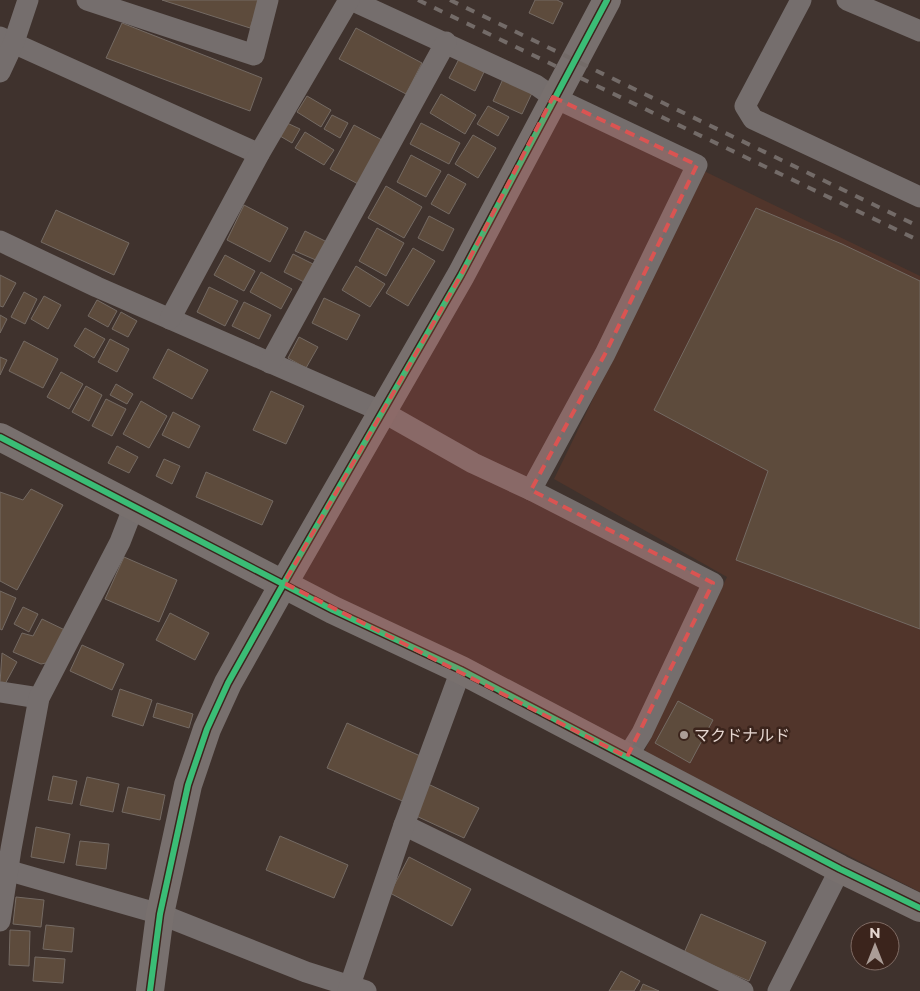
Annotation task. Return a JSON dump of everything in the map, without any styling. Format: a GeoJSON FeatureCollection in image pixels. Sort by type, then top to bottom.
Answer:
{"type":"FeatureCollection","features":[{"type":"Feature","properties":{"kind":"street"},"geometry":{"type":"LineString","coordinates":[[0,72],[7,39],[28,0]]}},
{"type":"Feature","properties":{"kind":"street"},"geometry":{"type":"LineString","coordinates":[[87,0],[254,55],[268,0]]}},
{"type":"Feature","properties":{"kind":"street"},"geometry":{"type":"LineString","coordinates":[[170,319],[260,154],[350,0],[446,42],[536,85],[553,98],[697,166],[605,354],[531,490]]}},
{"type":"Feature","properties":{"kind":"street"},"geometry":{"type":"LineString","coordinates":[[150,991],[160,914],[188,785],[207,729],[228,684],[461,275],[553,98],[607,0]]}},
{"type":"Feature","properties":{"kind":"street"},"geometry":{"type":"LineString","coordinates":[[801,0],[745,106],[747,113],[753,119],[920,197]]}},
{"type":"Feature","properties":{"kind":"street"},"geometry":{"type":"LineString","coordinates":[[846,0],[920,31]]}},
{"type":"Feature","properties":{"kind":"street"},"geometry":{"type":"LineString","coordinates":[[7,39],[110,88],[260,154]]}},
{"type":"Feature","properties":{"kind":"street"},"geometry":{"type":"LineString","coordinates":[[270,363],[446,42]]}},
{"type":"Feature","properties":{"kind":"street"},"geometry":{"type":"LineString","coordinates":[[0,241],[170,319],[383,412],[473,462],[713,583],[642,733],[627,757]]}},
{"type":"Feature","properties":{"kind":"street"},"geometry":{"type":"LineString","coordinates":[[0,437],[333,610],[461,670],[840,869],[920,908]]}},
{"type":"Feature","properties":{"kind":"street"},"geometry":{"type":"LineString","coordinates":[[0,922],[4,869],[40,698],[120,542],[134,506]]}},
{"type":"Feature","properties":{"kind":"street"},"geometry":{"type":"LineString","coordinates":[[4,869],[160,914],[354,989],[404,825],[461,670]]}},
{"type":"Feature","properties":{"kind":"street"},"geometry":{"type":"LineString","coordinates":[[0,692],[40,698]]}},
{"type":"Feature","properties":{"kind":"street"},"geometry":{"type":"LineString","coordinates":[[404,825],[743,991]]}},
{"type":"Feature","properties":{"kind":"street"},"geometry":{"type":"LineString","coordinates":[[778,991],[840,869]]}},
{"type":"Feature","properties":{"kind":"highlighted area"},"geometry":{"type":"Polygon","coordinates":[[[553,97],[697,165],[605,354],[531,490],[713,583],[627,757],[284,583],[461,275],[553,97]]]}},
{"type":"Feature","properties":{"kind":"shaded area"},"geometry":{"type":"Polygon","coordinates":[[[704,171],[920,276],[920,892],[644,752],[727,577],[554,479],[704,171]]]}},
{"type":"Feature","properties":{"kind":"building"},"geometry":{"type":"Polygon","coordinates":[[[162,0],[260,0],[250,28],[162,0]]]}},
{"type":"Feature","properties":{"kind":"building"},"geometry":{"type":"Polygon","coordinates":[[[535,0],[557,0],[563,3],[553,24],[529,13],[535,0]]]}},
{"type":"Feature","properties":{"kind":"building"},"geometry":{"type":"Polygon","coordinates":[[[122,23],[262,78],[250,111],[106,58],[122,23]]]}},
{"type":"Feature","properties":{"kind":"building"},"geometry":{"type":"Polygon","coordinates":[[[356,28],[422,63],[406,94],[339,59],[356,28]]]}},
{"type":"Feature","properties":{"kind":"building"},"geometry":{"type":"Polygon","coordinates":[[[459,59],[484,72],[475,91],[449,78],[459,59]]]}},
{"type":"Feature","properties":{"kind":"building"},"geometry":{"type":"Polygon","coordinates":[[[503,79],[532,93],[522,114],[493,101],[503,79]]]}},
{"type":"Feature","properties":{"kind":"building"},"geometry":{"type":"Polygon","coordinates":[[[441,94],[476,115],[465,134],[430,113],[441,94]]]}},
{"type":"Feature","properties":{"kind":"building"},"geometry":{"type":"Polygon","coordinates":[[[307,96],[331,110],[321,127],[297,112],[307,96]]]}},
{"type":"Feature","properties":{"kind":"building"},"geometry":{"type":"Polygon","coordinates":[[[488,106],[509,117],[498,136],[477,124],[488,106]]]}},
{"type":"Feature","properties":{"kind":"building"},"geometry":{"type":"Polygon","coordinates":[[[332,115],[348,123],[340,138],[324,129],[332,115]]]}},
{"type":"Feature","properties":{"kind":"building"},"geometry":{"type":"Polygon","coordinates":[[[287,123],[300,129],[292,143],[280,136],[287,123]]]}},
{"type":"Feature","properties":{"kind":"building"},"geometry":{"type":"Polygon","coordinates":[[[421,123],[460,143],[449,164],[410,144],[421,123]]]}},
{"type":"Feature","properties":{"kind":"building"},"geometry":{"type":"Polygon","coordinates":[[[354,125],[382,140],[358,184],[330,169],[354,125]]]}},
{"type":"Feature","properties":{"kind":"building"},"geometry":{"type":"Polygon","coordinates":[[[305,132],[334,150],[324,165],[295,148],[305,132]]]}},
{"type":"Feature","properties":{"kind":"building"},"geometry":{"type":"Polygon","coordinates":[[[473,135],[496,148],[478,178],[455,164],[473,135]]]}},
{"type":"Feature","properties":{"kind":"building"},"geometry":{"type":"Polygon","coordinates":[[[411,155],[441,171],[426,197],[397,182],[411,155]]]}},
{"type":"Feature","properties":{"kind":"building"},"geometry":{"type":"Polygon","coordinates":[[[448,174],[466,184],[449,214],[431,204],[448,174]]]}},
{"type":"Feature","properties":{"kind":"building"},"geometry":{"type":"Polygon","coordinates":[[[386,186],[422,207],[404,238],[368,218],[386,186]]]}},
{"type":"Feature","properties":{"kind":"building"},"geometry":{"type":"Polygon","coordinates":[[[244,205],[288,228],[270,262],[227,240],[244,205]]]}},
{"type":"Feature","properties":{"kind":"building"},"geometry":{"type":"Polygon","coordinates":[[[756,208],[842,244],[920,281],[920,629],[736,560],[768,471],[654,410],[756,208]]]}},
{"type":"Feature","properties":{"kind":"building"},"geometry":{"type":"Polygon","coordinates":[[[56,210],[129,243],[114,275],[41,242],[56,210]]]}},
{"type":"Feature","properties":{"kind":"building"},"geometry":{"type":"Polygon","coordinates":[[[429,216],[454,229],[443,251],[418,238],[429,216]]]}},
{"type":"Feature","properties":{"kind":"building"},"geometry":{"type":"Polygon","coordinates":[[[377,228],[404,243],[386,276],[359,261],[377,228]]]}},
{"type":"Feature","properties":{"kind":"building"},"geometry":{"type":"Polygon","coordinates":[[[305,231],[327,242],[318,261],[295,251],[305,231]]]}},
{"type":"Feature","properties":{"kind":"building"},"geometry":{"type":"Polygon","coordinates":[[[413,248],[435,261],[408,306],[386,293],[413,248]]]}},
{"type":"Feature","properties":{"kind":"building"},"geometry":{"type":"Polygon","coordinates":[[[293,254],[315,265],[306,283],[284,272],[293,254]]]}},
{"type":"Feature","properties":{"kind":"building"},"geometry":{"type":"Polygon","coordinates":[[[225,255],[255,271],[244,291],[214,275],[225,255]]]}},
{"type":"Feature","properties":{"kind":"building"},"geometry":{"type":"Polygon","coordinates":[[[356,266],[385,284],[370,307],[342,290],[356,266]]]}},
{"type":"Feature","properties":{"kind":"building"},"geometry":{"type":"Polygon","coordinates":[[[261,272],[292,289],[281,309],[250,292],[261,272]]]}},
{"type":"Feature","properties":{"kind":"building"},"geometry":{"type":"Polygon","coordinates":[[[0,275],[16,283],[3,307],[0,306],[0,275]]]}},
{"type":"Feature","properties":{"kind":"building"},"geometry":{"type":"Polygon","coordinates":[[[209,287],[238,301],[225,326],[197,312],[209,287]]]}},
{"type":"Feature","properties":{"kind":"building"},"geometry":{"type":"Polygon","coordinates":[[[24,292],[37,299],[25,324],[11,317],[24,292]]]}},
{"type":"Feature","properties":{"kind":"building"},"geometry":{"type":"Polygon","coordinates":[[[44,296],[61,305],[48,329],[31,319],[44,296]]]}},
{"type":"Feature","properties":{"kind":"building"},"geometry":{"type":"Polygon","coordinates":[[[324,298],[360,315],[347,340],[312,323],[324,298]]]}},
{"type":"Feature","properties":{"kind":"building"},"geometry":{"type":"Polygon","coordinates":[[[97,300],[117,311],[108,327],[88,316],[97,300]]]}},
{"type":"Feature","properties":{"kind":"building"},"geometry":{"type":"Polygon","coordinates":[[[244,302],[271,315],[259,339],[232,326],[244,302]]]}},
{"type":"Feature","properties":{"kind":"building"},"geometry":{"type":"Polygon","coordinates":[[[121,312],[137,321],[128,337],[112,329],[121,312]]]}},
{"type":"Feature","properties":{"kind":"building"},"geometry":{"type":"Polygon","coordinates":[[[0,315],[7,319],[0,333],[0,315]]]}},
{"type":"Feature","properties":{"kind":"building"},"geometry":{"type":"Polygon","coordinates":[[[85,328],[105,339],[94,358],[74,346],[85,328]]]}},
{"type":"Feature","properties":{"kind":"building"},"geometry":{"type":"Polygon","coordinates":[[[299,337],[318,347],[306,368],[288,358],[299,337]]]}},
{"type":"Feature","properties":{"kind":"building"},"geometry":{"type":"Polygon","coordinates":[[[110,339],[129,349],[117,372],[98,362],[110,339]]]}},
{"type":"Feature","properties":{"kind":"building"},"geometry":{"type":"Polygon","coordinates":[[[24,341],[58,359],[43,388],[9,371],[24,341]]]}},
{"type":"Feature","properties":{"kind":"building"},"geometry":{"type":"Polygon","coordinates":[[[168,349],[208,370],[192,399],[153,378],[168,349]]]}},
{"type":"Feature","properties":{"kind":"building"},"geometry":{"type":"Polygon","coordinates":[[[0,357],[7,360],[0,375],[0,357]]]}},
{"type":"Feature","properties":{"kind":"building"},"geometry":{"type":"Polygon","coordinates":[[[61,372],[83,384],[69,409],[47,397],[61,372]]]}},
{"type":"Feature","properties":{"kind":"building"},"geometry":{"type":"Polygon","coordinates":[[[116,384],[133,394],[127,404],[110,395],[116,384]]]}},
{"type":"Feature","properties":{"kind":"building"},"geometry":{"type":"Polygon","coordinates":[[[86,386],[102,395],[89,421],[72,412],[86,386]]]}},
{"type":"Feature","properties":{"kind":"building"},"geometry":{"type":"Polygon","coordinates":[[[271,391],[304,406],[286,444],[253,430],[271,391]]]}},
{"type":"Feature","properties":{"kind":"building"},"geometry":{"type":"Polygon","coordinates":[[[106,399],[126,409],[112,436],[92,426],[106,399]]]}},
{"type":"Feature","properties":{"kind":"building"},"geometry":{"type":"Polygon","coordinates":[[[141,401],[167,416],[149,448],[123,434],[141,401]]]}},
{"type":"Feature","properties":{"kind":"building"},"geometry":{"type":"Polygon","coordinates":[[[173,412],[200,426],[189,448],[162,435],[173,412]]]}},
{"type":"Feature","properties":{"kind":"building"},"geometry":{"type":"Polygon","coordinates":[[[117,446],[138,457],[129,473],[108,463],[117,446]]]}},
{"type":"Feature","properties":{"kind":"building"},"geometry":{"type":"Polygon","coordinates":[[[164,459],[180,466],[172,484],[156,476],[164,459]]]}},
{"type":"Feature","properties":{"kind":"building"},"geometry":{"type":"Polygon","coordinates":[[[206,472],[273,501],[262,525],[196,497],[206,472]]]}},
{"type":"Feature","properties":{"kind":"building"},"geometry":{"type":"Polygon","coordinates":[[[31,489],[63,505],[17,590],[0,581],[0,492],[23,500],[31,489]]]}},
{"type":"Feature","properties":{"kind":"building"},"geometry":{"type":"Polygon","coordinates":[[[124,557],[177,580],[159,622],[105,599],[124,557]]]}},
{"type":"Feature","properties":{"kind":"building"},"geometry":{"type":"Polygon","coordinates":[[[0,591],[16,598],[2,630],[0,629],[0,591]]]}},
{"type":"Feature","properties":{"kind":"building"},"geometry":{"type":"Polygon","coordinates":[[[23,607],[38,614],[29,632],[14,624],[23,607]]]}},
{"type":"Feature","properties":{"kind":"building"},"geometry":{"type":"Polygon","coordinates":[[[170,613],[209,633],[195,660],[156,640],[170,613]]]}},
{"type":"Feature","properties":{"kind":"building"},"geometry":{"type":"Polygon","coordinates":[[[42,619],[69,632],[56,661],[41,664],[13,652],[22,633],[33,636],[42,619]]]}},
{"type":"Feature","properties":{"kind":"building"},"geometry":{"type":"Polygon","coordinates":[[[82,645],[124,664],[112,690],[70,671],[82,645]]]}},
{"type":"Feature","properties":{"kind":"building"},"geometry":{"type":"Polygon","coordinates":[[[2,653],[17,662],[4,686],[0,683],[2,653]]]}},
{"type":"Feature","properties":{"kind":"building"},"geometry":{"type":"Polygon","coordinates":[[[120,689],[152,700],[143,726],[112,716],[120,689]]]}},
{"type":"Feature","properties":{"kind":"building"},"geometry":{"type":"Polygon","coordinates":[[[678,701],[713,720],[690,763],[655,743],[678,701]]]}},
{"type":"Feature","properties":{"kind":"building"},"geometry":{"type":"Polygon","coordinates":[[[157,703],[193,714],[189,728],[153,717],[157,703]]]}},
{"type":"Feature","properties":{"kind":"building"},"geometry":{"type":"Polygon","coordinates":[[[347,723],[427,759],[407,803],[327,768],[347,723]]]}},
{"type":"Feature","properties":{"kind":"building"},"geometry":{"type":"Polygon","coordinates":[[[53,776],[77,781],[72,804],[48,800],[53,776]]]}},
{"type":"Feature","properties":{"kind":"building"},"geometry":{"type":"Polygon","coordinates":[[[87,777],[119,784],[113,812],[80,805],[87,777]]]}},
{"type":"Feature","properties":{"kind":"building"},"geometry":{"type":"Polygon","coordinates":[[[428,784],[479,808],[464,838],[414,815],[428,784]]]}},
{"type":"Feature","properties":{"kind":"building"},"geometry":{"type":"Polygon","coordinates":[[[128,787],[165,795],[160,820],[122,812],[128,787]]]}},
{"type":"Feature","properties":{"kind":"building"},"geometry":{"type":"Polygon","coordinates":[[[36,827],[70,834],[64,863],[31,857],[36,827]]]}},
{"type":"Feature","properties":{"kind":"building"},"geometry":{"type":"Polygon","coordinates":[[[280,836],[348,865],[334,898],[266,870],[280,836]]]}},
{"type":"Feature","properties":{"kind":"building"},"geometry":{"type":"Polygon","coordinates":[[[80,841],[109,844],[106,869],[76,865],[80,841]]]}},
{"type":"Feature","properties":{"kind":"building"},"geometry":{"type":"Polygon","coordinates":[[[409,857],[471,889],[452,926],[390,893],[409,857]]]}},
{"type":"Feature","properties":{"kind":"building"},"geometry":{"type":"Polygon","coordinates":[[[16,897],[44,900],[41,927],[13,924],[16,897]]]}},
{"type":"Feature","properties":{"kind":"building"},"geometry":{"type":"Polygon","coordinates":[[[701,914],[766,942],[749,981],[684,953],[701,914]]]}},
{"type":"Feature","properties":{"kind":"building"},"geometry":{"type":"Polygon","coordinates":[[[46,925],[74,928],[72,952],[43,949],[46,925]]]}},
{"type":"Feature","properties":{"kind":"building"},"geometry":{"type":"Polygon","coordinates":[[[10,930],[30,931],[29,966],[9,965],[10,930]]]}},
{"type":"Feature","properties":{"kind":"building"},"geometry":{"type":"Polygon","coordinates":[[[35,957],[65,959],[63,983],[33,981],[35,957]]]}},
{"type":"Feature","properties":{"kind":"building"},"geometry":{"type":"Polygon","coordinates":[[[621,971],[640,981],[634,991],[609,991],[621,971]]]}},
{"type":"Feature","properties":{"kind":"building"},"geometry":{"type":"Polygon","coordinates":[[[643,984],[659,991],[640,991],[643,984]]]}},
{"type":"Feature","properties":{"kind":"railway"},"geometry":{"type":"LineString","coordinates":[[418,0],[920,241]]}},
{"type":"Feature","properties":{"kind":"railway"},"geometry":{"type":"LineString","coordinates":[[450,0],[920,227]]}},
{"type":"Feature","properties":{"kind":"cycle path"},"geometry":{"type":"LineString","coordinates":[[150,991],[160,914],[188,785],[207,729],[228,683],[461,275],[607,0]]}},
{"type":"Feature","properties":{"kind":"cycle path"},"geometry":{"type":"LineString","coordinates":[[0,437],[333,610],[461,670],[840,869],[920,908]]}},
{"type":"Feature","properties":{"kind":"place","name":"マクドナルド"},"geometry":{"type":"Point","coordinates":[684,735]}}]}
